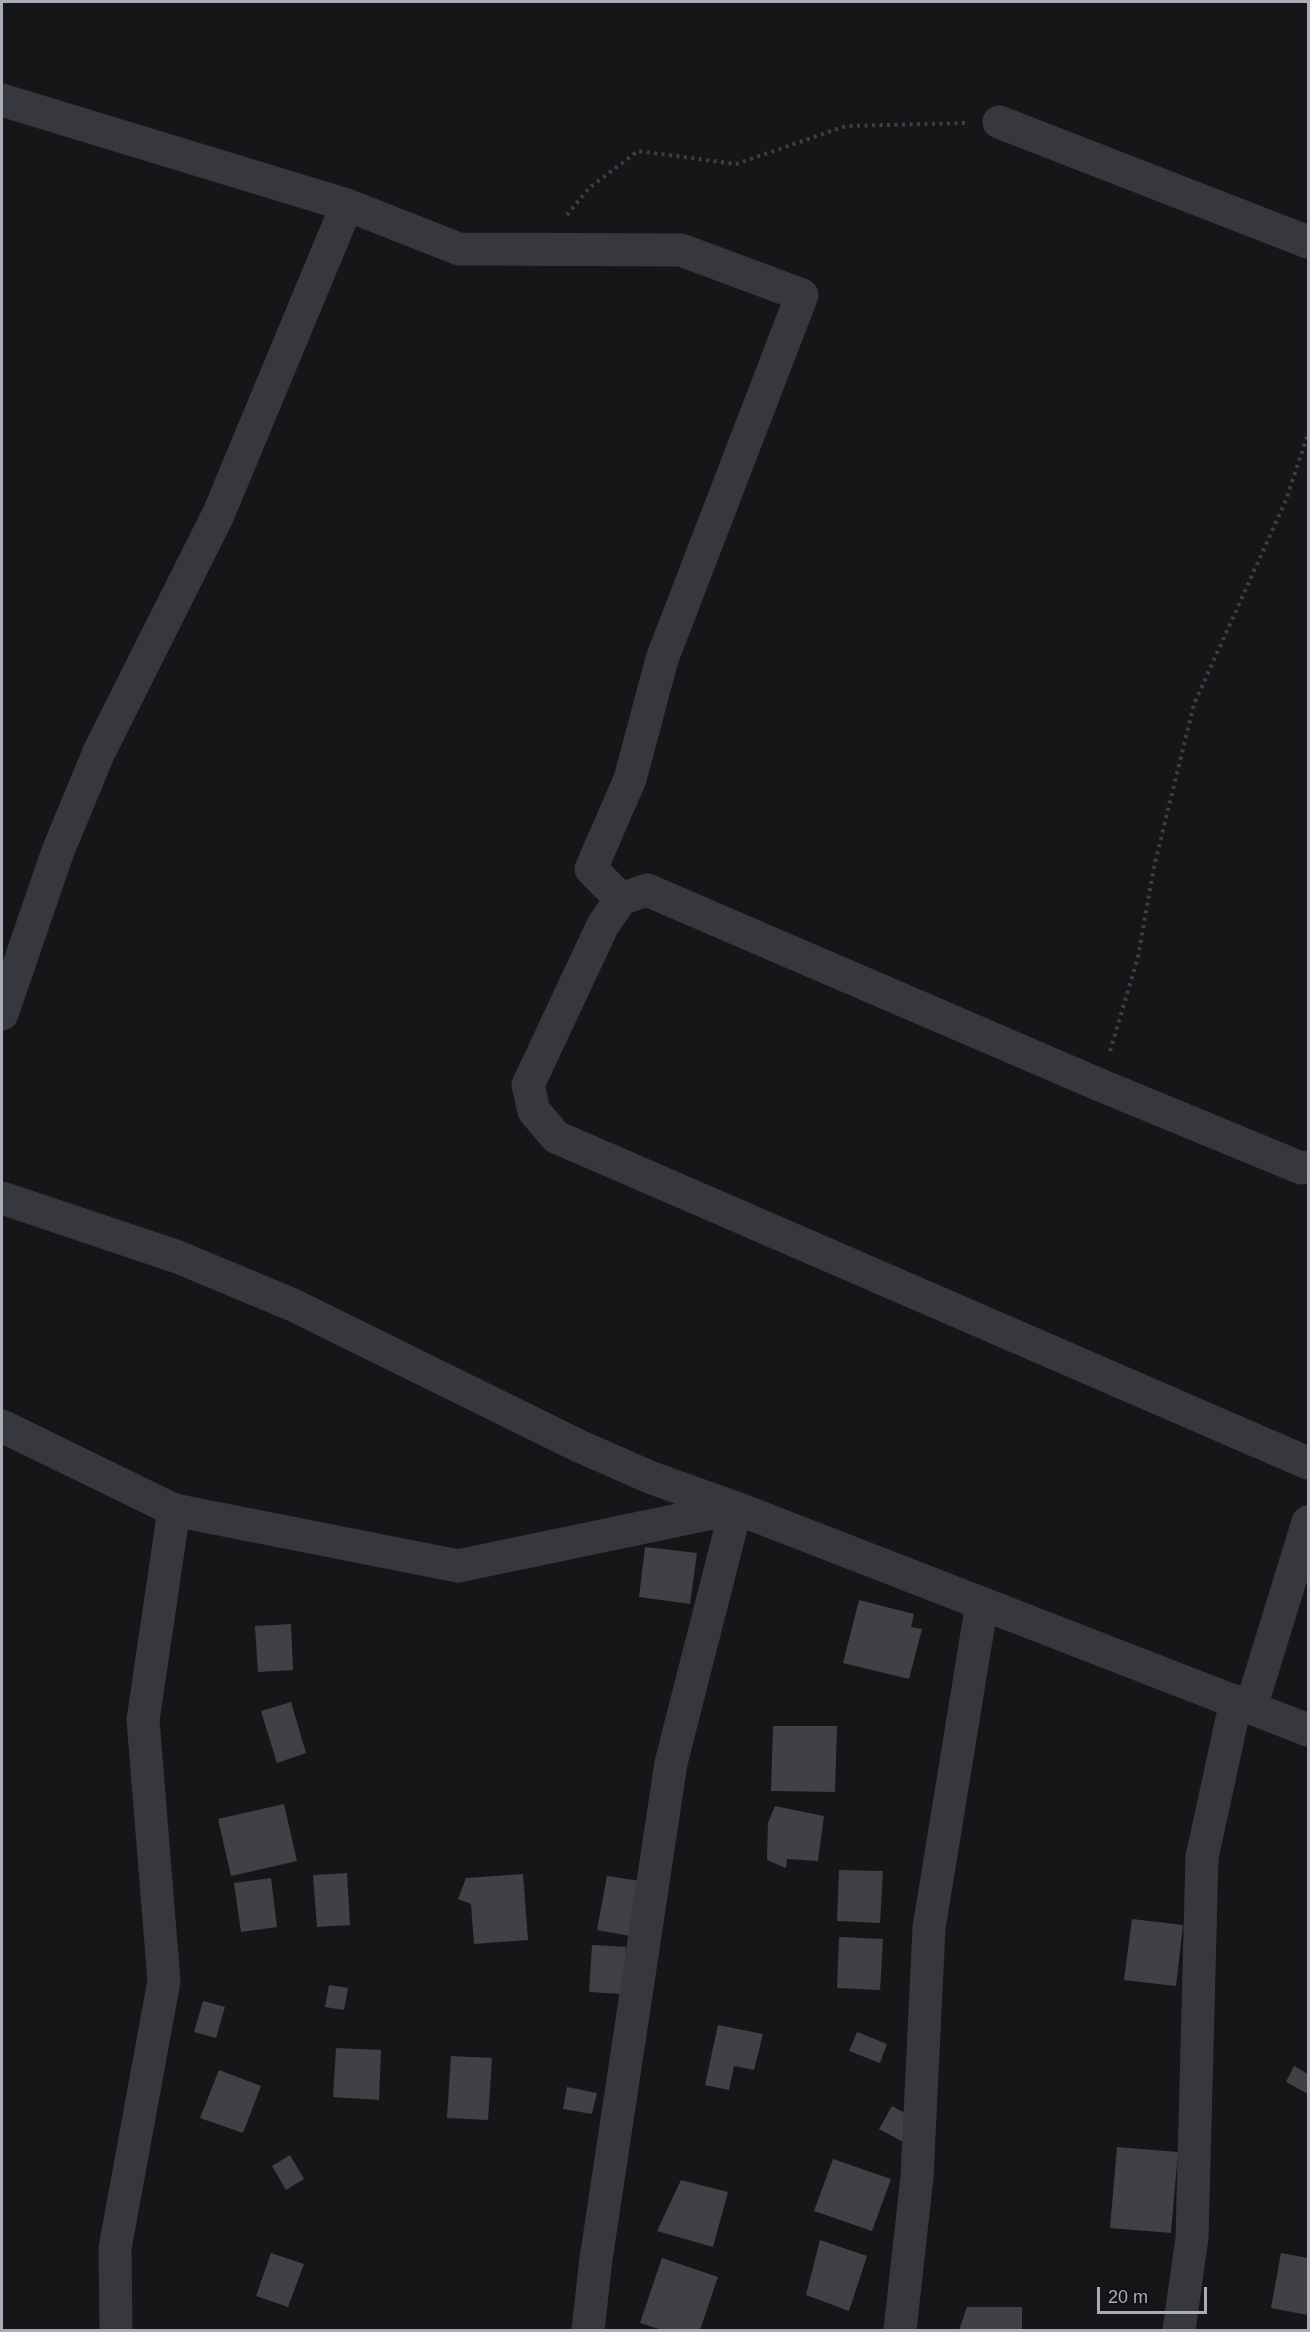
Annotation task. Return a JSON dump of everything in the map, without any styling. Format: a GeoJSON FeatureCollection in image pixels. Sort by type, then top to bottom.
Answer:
{"type":"FeatureCollection","features":[{"type":"Feature","properties":{"kind":"street"},"geometry":{"type":"LineString","coordinates":[[2,100],[347,205],[459,249],[681,250],[802,295],[662,659],[630,779],[591,869],[621,899]]}},
{"type":"Feature","properties":{"kind":"street"},"geometry":{"type":"LineString","coordinates":[[999,122],[1308,242]]}},
{"type":"Feature","properties":{"kind":"street"},"geometry":{"type":"LineString","coordinates":[[2,1014],[58,851],[99,752],[218,515],[347,205]]}},
{"type":"Feature","properties":{"kind":"street"},"geometry":{"type":"LineString","coordinates":[[1308,1167],[1301,1168],[1100,1085],[647,890],[621,899],[603,925],[528,1084],[534,1111],[556,1137],[1308,1463]]}},
{"type":"Feature","properties":{"kind":"street"},"geometry":{"type":"LineString","coordinates":[[2,1198],[178,1257],[293,1305],[579,1446],[652,1478],[736,1508],[1308,1730]]}},
{"type":"Feature","properties":{"kind":"street"},"geometry":{"type":"LineString","coordinates":[[2,1426],[174,1510],[458,1566],[736,1508]]}},
{"type":"Feature","properties":{"kind":"street"},"geometry":{"type":"LineString","coordinates":[[588,2331],[596,2259],[671,1763],[736,1508]]}},
{"type":"Feature","properties":{"kind":"street"},"geometry":{"type":"LineString","coordinates":[[116,2331],[115,2248],[164,1981],[143,1720],[174,1510]]}},
{"type":"Feature","properties":{"kind":"street"},"geometry":{"type":"LineString","coordinates":[[1179,2331],[1192,2238],[1202,1857],[1244,1704],[1308,1522]]}},
{"type":"Feature","properties":{"kind":"street"},"geometry":{"type":"LineString","coordinates":[[900,2331],[917,2177],[928,1928],[982,1603]]}},
{"type":"Feature","properties":{"kind":"path"},"geometry":{"type":"LineString","coordinates":[[540,249],[589,188],[638,151],[736,164],[846,126],[999,122]]}},
{"type":"Feature","properties":{"kind":"path"},"geometry":{"type":"LineString","coordinates":[[1100,1085],[1138,957],[1154,867],[1194,704],[1286,500],[1308,434]]}},
{"type":"Feature","properties":{"kind":"building"},"geometry":{"type":"Polygon","coordinates":[[[645,1547],[697,1553],[690,1604],[639,1597],[645,1547]]]}},
{"type":"Feature","properties":{"kind":"building"},"geometry":{"type":"Polygon","coordinates":[[[859,1600],[914,1614],[911,1627],[922,1629],[909,1679],[843,1663],[859,1600]]]}},
{"type":"Feature","properties":{"kind":"building"},"geometry":{"type":"Polygon","coordinates":[[[291,1624],[293,1670],[258,1672],[255,1626],[291,1624]]]}},
{"type":"Feature","properties":{"kind":"building"},"geometry":{"type":"Polygon","coordinates":[[[291,1702],[306,1753],[277,1763],[261,1711],[291,1702]]]}},
{"type":"Feature","properties":{"kind":"building"},"geometry":{"type":"Polygon","coordinates":[[[773,1726],[837,1726],[835,1792],[771,1791],[773,1726]]]}},
{"type":"Feature","properties":{"kind":"building"},"geometry":{"type":"Polygon","coordinates":[[[284,1804],[297,1861],[231,1876],[218,1819],[284,1804]]]}},
{"type":"Feature","properties":{"kind":"building"},"geometry":{"type":"Polygon","coordinates":[[[775,1806],[824,1816],[818,1861],[787,1859],[786,1868],[767,1860],[768,1823],[775,1806]]]}},
{"type":"Feature","properties":{"kind":"building"},"geometry":{"type":"Polygon","coordinates":[[[839,1870],[883,1871],[880,1923],[837,1921],[839,1870]]]}},
{"type":"Feature","properties":{"kind":"building"},"geometry":{"type":"Polygon","coordinates":[[[347,1873],[350,1925],[317,1927],[313,1875],[347,1873]]]}},
{"type":"Feature","properties":{"kind":"building"},"geometry":{"type":"Polygon","coordinates":[[[523,1874],[528,1940],[474,1944],[471,1904],[458,1899],[466,1878],[523,1874]]]}},
{"type":"Feature","properties":{"kind":"building"},"geometry":{"type":"Polygon","coordinates":[[[607,1876],[640,1881],[630,1936],[597,1930],[607,1876]]]}},
{"type":"Feature","properties":{"kind":"building"},"geometry":{"type":"Polygon","coordinates":[[[271,1878],[277,1927],[241,1932],[234,1883],[271,1878]]]}},
{"type":"Feature","properties":{"kind":"building"},"geometry":{"type":"Polygon","coordinates":[[[1132,1919],[1183,1925],[1176,1986],[1124,1980],[1132,1919]]]}},
{"type":"Feature","properties":{"kind":"building"},"geometry":{"type":"Polygon","coordinates":[[[839,1937],[883,1939],[880,1990],[837,1988],[839,1937]]]}},
{"type":"Feature","properties":{"kind":"building"},"geometry":{"type":"Polygon","coordinates":[[[592,1945],[626,1947],[623,1994],[589,1992],[592,1945]]]}},
{"type":"Feature","properties":{"kind":"building"},"geometry":{"type":"Polygon","coordinates":[[[329,1985],[348,1988],[344,2010],[325,2007],[329,1985]]]}},
{"type":"Feature","properties":{"kind":"building"},"geometry":{"type":"Polygon","coordinates":[[[203,2001],[225,2007],[216,2038],[194,2032],[203,2001]]]}},
{"type":"Feature","properties":{"kind":"building"},"geometry":{"type":"Polygon","coordinates":[[[718,2025],[763,2034],[754,2070],[734,2066],[729,2090],[705,2085],[718,2025]]]}},
{"type":"Feature","properties":{"kind":"building"},"geometry":{"type":"Polygon","coordinates":[[[857,2032],[887,2044],[880,2063],[849,2051],[857,2032]]]}},
{"type":"Feature","properties":{"kind":"building"},"geometry":{"type":"Polygon","coordinates":[[[336,2048],[381,2050],[379,2100],[333,2097],[336,2048]]]}},
{"type":"Feature","properties":{"kind":"building"},"geometry":{"type":"Polygon","coordinates":[[[451,2056],[492,2058],[488,2120],[447,2118],[451,2056]]]}},
{"type":"Feature","properties":{"kind":"building"},"geometry":{"type":"Polygon","coordinates":[[[1294,2066],[1308,2074],[1308,2094],[1286,2082],[1294,2066]]]}},
{"type":"Feature","properties":{"kind":"building"},"geometry":{"type":"Polygon","coordinates":[[[219,2070],[261,2086],[243,2133],[200,2118],[219,2070]]]}},
{"type":"Feature","properties":{"kind":"building"},"geometry":{"type":"Polygon","coordinates":[[[567,2087],[597,2093],[592,2114],[563,2109],[567,2087]]]}},
{"type":"Feature","properties":{"kind":"building"},"geometry":{"type":"Polygon","coordinates":[[[892,2106],[918,2120],[905,2143],[879,2129],[892,2106]]]}},
{"type":"Feature","properties":{"kind":"building"},"geometry":{"type":"Polygon","coordinates":[[[1117,2147],[1178,2152],[1171,2233],[1110,2228],[1117,2147]]]}},
{"type":"Feature","properties":{"kind":"building"},"geometry":{"type":"Polygon","coordinates":[[[290,2155],[304,2179],[286,2190],[272,2166],[290,2155]]]}},
{"type":"Feature","properties":{"kind":"building"},"geometry":{"type":"Polygon","coordinates":[[[833,2159],[891,2179],[872,2231],[814,2211],[833,2159]]]}},
{"type":"Feature","properties":{"kind":"building"},"geometry":{"type":"Polygon","coordinates":[[[681,2180],[728,2192],[713,2247],[657,2231],[681,2180]]]}},
{"type":"Feature","properties":{"kind":"building"},"geometry":{"type":"Polygon","coordinates":[[[820,2240],[867,2256],[849,2311],[806,2295],[820,2240]]]}},
{"type":"Feature","properties":{"kind":"building"},"geometry":{"type":"Polygon","coordinates":[[[271,2253],[304,2264],[288,2307],[256,2296],[271,2253]]]}},
{"type":"Feature","properties":{"kind":"building"},"geometry":{"type":"Polygon","coordinates":[[[1281,2253],[1308,2258],[1308,2315],[1271,2308],[1281,2253]]]}},
{"type":"Feature","properties":{"kind":"building"},"geometry":{"type":"Polygon","coordinates":[[[662,2258],[718,2277],[700,2330],[662,2330],[640,2323],[662,2258]]]}},
{"type":"Feature","properties":{"kind":"building"},"geometry":{"type":"Polygon","coordinates":[[[967,2307],[1022,2307],[1022,2330],[959,2330],[967,2307]]]}}]}
